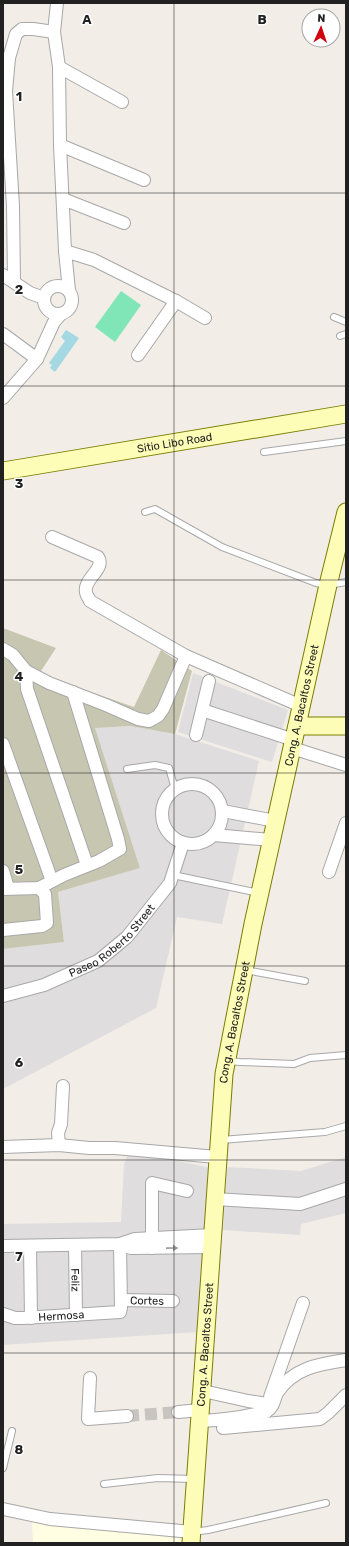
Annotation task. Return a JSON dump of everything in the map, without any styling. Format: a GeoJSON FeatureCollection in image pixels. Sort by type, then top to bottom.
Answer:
{"type":"FeatureCollection","features":[{"type":"Feature","properties":{"kind":"street"},"geometry":{"type":"LineString","coordinates":[[4,394],[38,359],[54,322],[60,314],[68,310],[73,303],[69,290],[65,251],[60,145],[59,67],[54,32],[58,3]]}},
{"type":"Feature","properties":{"kind":"street"},"geometry":{"type":"LineString","coordinates":[[14,282],[13,206],[6,91],[10,58],[16,34],[22,29],[54,32]]}},
{"type":"Feature","properties":{"kind":"street"},"geometry":{"type":"LineString","coordinates":[[59,67],[122,102]]}},
{"type":"Feature","properties":{"kind":"street"},"geometry":{"type":"LineString","coordinates":[[60,145],[144,180]]}},
{"type":"Feature","properties":{"kind":"street"},"geometry":{"type":"LineString","coordinates":[[63,199],[124,223]]}},
{"type":"Feature","properties":{"kind":"street"},"geometry":{"type":"LineString","coordinates":[[65,251],[94,260],[176,300],[205,318]]}},
{"type":"Feature","properties":{"kind":"street"},"geometry":{"type":"LineString","coordinates":[[3,275],[30,293],[44,298]]}},
{"type":"Feature","properties":{"kind":"street"},"geometry":{"type":"LineString","coordinates":[[60,314],[52,313],[48,310],[44,302],[44,298],[52,287],[61,286],[69,290]]}},
{"type":"Feature","properties":{"kind":"street"},"geometry":{"type":"LineString","coordinates":[[138,355],[176,300]]}},
{"type":"Feature","properties":{"kind":"street"},"geometry":{"type":"LineString","coordinates":[[3,334],[38,359]]}},
{"type":"Feature","properties":{"kind":"street","name":"Sitio Libo Road"},"geometry":{"type":"LineString","coordinates":[[3,471],[346,414]]}},
{"type":"Feature","properties":{"kind":"street","name":"Cong. A. Bacaltos Street"},"geometry":{"type":"LineString","coordinates":[[192,1538],[224,1074],[259,893],[328,585],[346,512]]}},
{"type":"Feature","properties":{"kind":"street"},"geometry":{"type":"LineString","coordinates":[[52,537],[87,551],[98,557],[100,560],[100,565],[87,583],[86,593],[90,601],[186,656],[301,706]]}},
{"type":"Feature","properties":{"kind":"street"},"geometry":{"type":"LineString","coordinates":[[3,649],[13,655],[26,671],[138,719],[149,721],[158,716],[163,709],[186,656]]}},
{"type":"Feature","properties":{"kind":"street"},"geometry":{"type":"LineString","coordinates":[[26,671],[27,688],[34,712],[87,865]]}},
{"type":"Feature","properties":{"kind":"street"},"geometry":{"type":"LineString","coordinates":[[196,735],[209,681]]}},
{"type":"Feature","properties":{"kind":"street"},"geometry":{"type":"LineString","coordinates":[[3,871],[6,888],[39,888],[120,850],[118,839],[73,692]]}},
{"type":"Feature","properties":{"kind":"street"},"geometry":{"type":"LineString","coordinates":[[202,710],[294,738],[346,765]]}},
{"type":"Feature","properties":{"kind":"street"},"geometry":{"type":"LineString","coordinates":[[294,738],[346,726]]}},
{"type":"Feature","properties":{"kind":"street"},"geometry":{"type":"LineString","coordinates":[[3,744],[52,881]]}},
{"type":"Feature","properties":{"kind":"street"},"geometry":{"type":"LineString","coordinates":[[192,783],[209,788],[216,795],[223,811],[221,824],[214,835],[205,841],[194,844],[183,843],[173,838],[166,829],[162,818],[162,807],[167,797],[175,789],[192,783]]}},
{"type":"Feature","properties":{"kind":"street"},"geometry":{"type":"LineString","coordinates":[[223,811],[275,821]]}},
{"type":"Feature","properties":{"kind":"street"},"geometry":{"type":"LineString","coordinates":[[329,872],[342,848],[346,823]]}},
{"type":"Feature","properties":{"kind":"street"},"geometry":{"type":"LineString","coordinates":[[214,835],[271,840]]}},
{"type":"Feature","properties":{"kind":"street","name":"Paseo Roberto Street"},"geometry":{"type":"LineString","coordinates":[[3,996],[44,984],[98,961],[127,937],[170,884],[183,843]]}},
{"type":"Feature","properties":{"kind":"street"},"geometry":{"type":"LineString","coordinates":[[3,930],[42,926],[47,923],[45,894],[39,888]]}},
{"type":"Feature","properties":{"kind":"street"},"geometry":{"type":"LineString","coordinates":[[59,1145],[58,1133],[61,1124],[63,1086]]}},
{"type":"Feature","properties":{"kind":"street"},"geometry":{"type":"LineString","coordinates":[[3,1146],[59,1145],[89,1148],[115,1148],[218,1157]]}},
{"type":"Feature","properties":{"kind":"street"},"geometry":{"type":"LineString","coordinates":[[152,1243],[152,1183],[187,1191]]}},
{"type":"Feature","properties":{"kind":"street"},"geometry":{"type":"LineString","coordinates":[[215,1199],[300,1204],[346,1189]]}},
{"type":"Feature","properties":{"kind":"street"},"geometry":{"type":"LineString","coordinates":[[3,1246],[120,1244],[135,1239],[152,1243],[212,1241]]}},
{"type":"Feature","properties":{"kind":"street"},"geometry":{"type":"LineString","coordinates":[[120,1244],[120,1306]]}},
{"type":"Feature","properties":{"kind":"street","name":"Feliz"},"geometry":{"type":"LineString","coordinates":[[75,1245],[76,1315]]}},
{"type":"Feature","properties":{"kind":"street"},"geometry":{"type":"LineString","coordinates":[[30,1246],[31,1318]]}},
{"type":"Feature","properties":{"kind":"street","name":"Cortes"},"geometry":{"type":"LineString","coordinates":[[120,1306],[174,1301]]}},
{"type":"Feature","properties":{"kind":"street"},"geometry":{"type":"LineString","coordinates":[[267,1408],[303,1303]]}},
{"type":"Feature","properties":{"kind":"street","name":"Hermosa"},"geometry":{"type":"LineString","coordinates":[[3,1314],[15,1318],[76,1315],[120,1306]]}},
{"type":"Feature","properties":{"kind":"street"},"geometry":{"type":"LineString","coordinates":[[201,1420],[238,1418],[267,1408],[270,1409],[276,1394],[289,1378],[323,1363],[346,1360]]}},
{"type":"Feature","properties":{"kind":"street"},"geometry":{"type":"LineString","coordinates":[[90,1378],[88,1419],[127,1416]]}},
{"type":"Feature","properties":{"kind":"street"},"geometry":{"type":"LineString","coordinates":[[203,1391],[267,1408]]}},
{"type":"Feature","properties":{"kind":"street"},"geometry":{"type":"LineString","coordinates":[[178,1412],[201,1420],[311,1420],[320,1419],[346,1395]]}},
{"type":"Feature","properties":{"kind":"street"},"geometry":{"type":"LineString","coordinates":[[3,1509],[50,1519],[192,1538]]}},
{"type":"Feature","properties":{"kind":"lane"},"geometry":{"type":"LineString","coordinates":[[334,317],[346,322]]}},
{"type":"Feature","properties":{"kind":"lane"},"geometry":{"type":"LineString","coordinates":[[264,452],[346,441]]}},
{"type":"Feature","properties":{"kind":"lane"},"geometry":{"type":"LineString","coordinates":[[145,512],[155,509],[222,547],[316,583],[328,585],[346,582]]}},
{"type":"Feature","properties":{"kind":"lane"},"geometry":{"type":"LineString","coordinates":[[127,769],[155,765],[169,768],[175,789]]}},
{"type":"Feature","properties":{"kind":"lane"},"geometry":{"type":"LineString","coordinates":[[173,875],[259,893]]}},
{"type":"Feature","properties":{"kind":"lane"},"geometry":{"type":"LineString","coordinates":[[243,970],[305,981]]}},
{"type":"Feature","properties":{"kind":"lane"},"geometry":{"type":"LineString","coordinates":[[227,1061],[294,1064],[310,1058],[346,1055]]}},
{"type":"Feature","properties":{"kind":"lane"},"geometry":{"type":"LineString","coordinates":[[219,1140],[325,1132],[346,1126]]}},
{"type":"Feature","properties":{"kind":"lane"},"geometry":{"type":"LineString","coordinates":[[3,1468],[12,1431]]}},
{"type":"Feature","properties":{"kind":"lane"},"geometry":{"type":"LineString","coordinates":[[104,1484],[158,1478],[195,1479]]}},
{"type":"Feature","properties":{"kind":"lane"},"geometry":{"type":"LineString","coordinates":[[192,1538],[208,1530],[326,1504]]}},
{"type":"Feature","properties":{"kind":"shaded area"},"geometry":{"type":"Polygon","coordinates":[[[3,628],[56,648],[39,674],[134,707],[161,650],[192,671],[175,734],[130,726],[95,728],[140,868],[58,892],[64,942],[3,949],[3,628]]]}},
{"type":"Feature","properties":{"kind":"shaded area"},"geometry":{"type":"Polygon","coordinates":[[[193,673],[288,710],[272,762],[178,732],[193,673]]]}},
{"type":"Feature","properties":{"kind":"shaded area"},"geometry":{"type":"Polygon","coordinates":[[[130,726],[175,734],[259,761],[222,924],[177,917],[156,1008],[3,1089],[3,949],[64,942],[58,892],[140,868],[95,728],[130,726]]]}},
{"type":"Feature","properties":{"kind":"shaded area"},"geometry":{"type":"Polygon","coordinates":[[[130,1151],[211,1168],[198,1332],[3,1345],[3,1224],[121,1222],[124,1164],[130,1151]]]}},
{"type":"Feature","properties":{"kind":"shaded area"},"geometry":{"type":"Polygon","coordinates":[[[346,1157],[346,1213],[301,1224],[300,1235],[223,1230],[227,1167],[301,1171],[346,1157]]]}},
{"type":"Feature","properties":{"kind":"shaded area"},"geometry":{"type":"Polygon","coordinates":[[[32,1521],[186,1534],[185,1543],[33,1543],[32,1521]]]}},
{"type":"Feature","properties":{"kind":"green space"},"geometry":{"type":"Polygon","coordinates":[[[121,291],[141,305],[115,342],[95,327],[121,291]]]}},
{"type":"Feature","properties":{"kind":"water"},"geometry":{"type":"Polygon","coordinates":[[[66,330],[79,338],[55,372],[50,368],[52,365],[49,363],[65,341],[61,337],[66,330]]]}},
{"type":"Feature","properties":{"kind":"tunnel"},"geometry":{"type":"LineString","coordinates":[[127,1416],[178,1412]]}}]}
